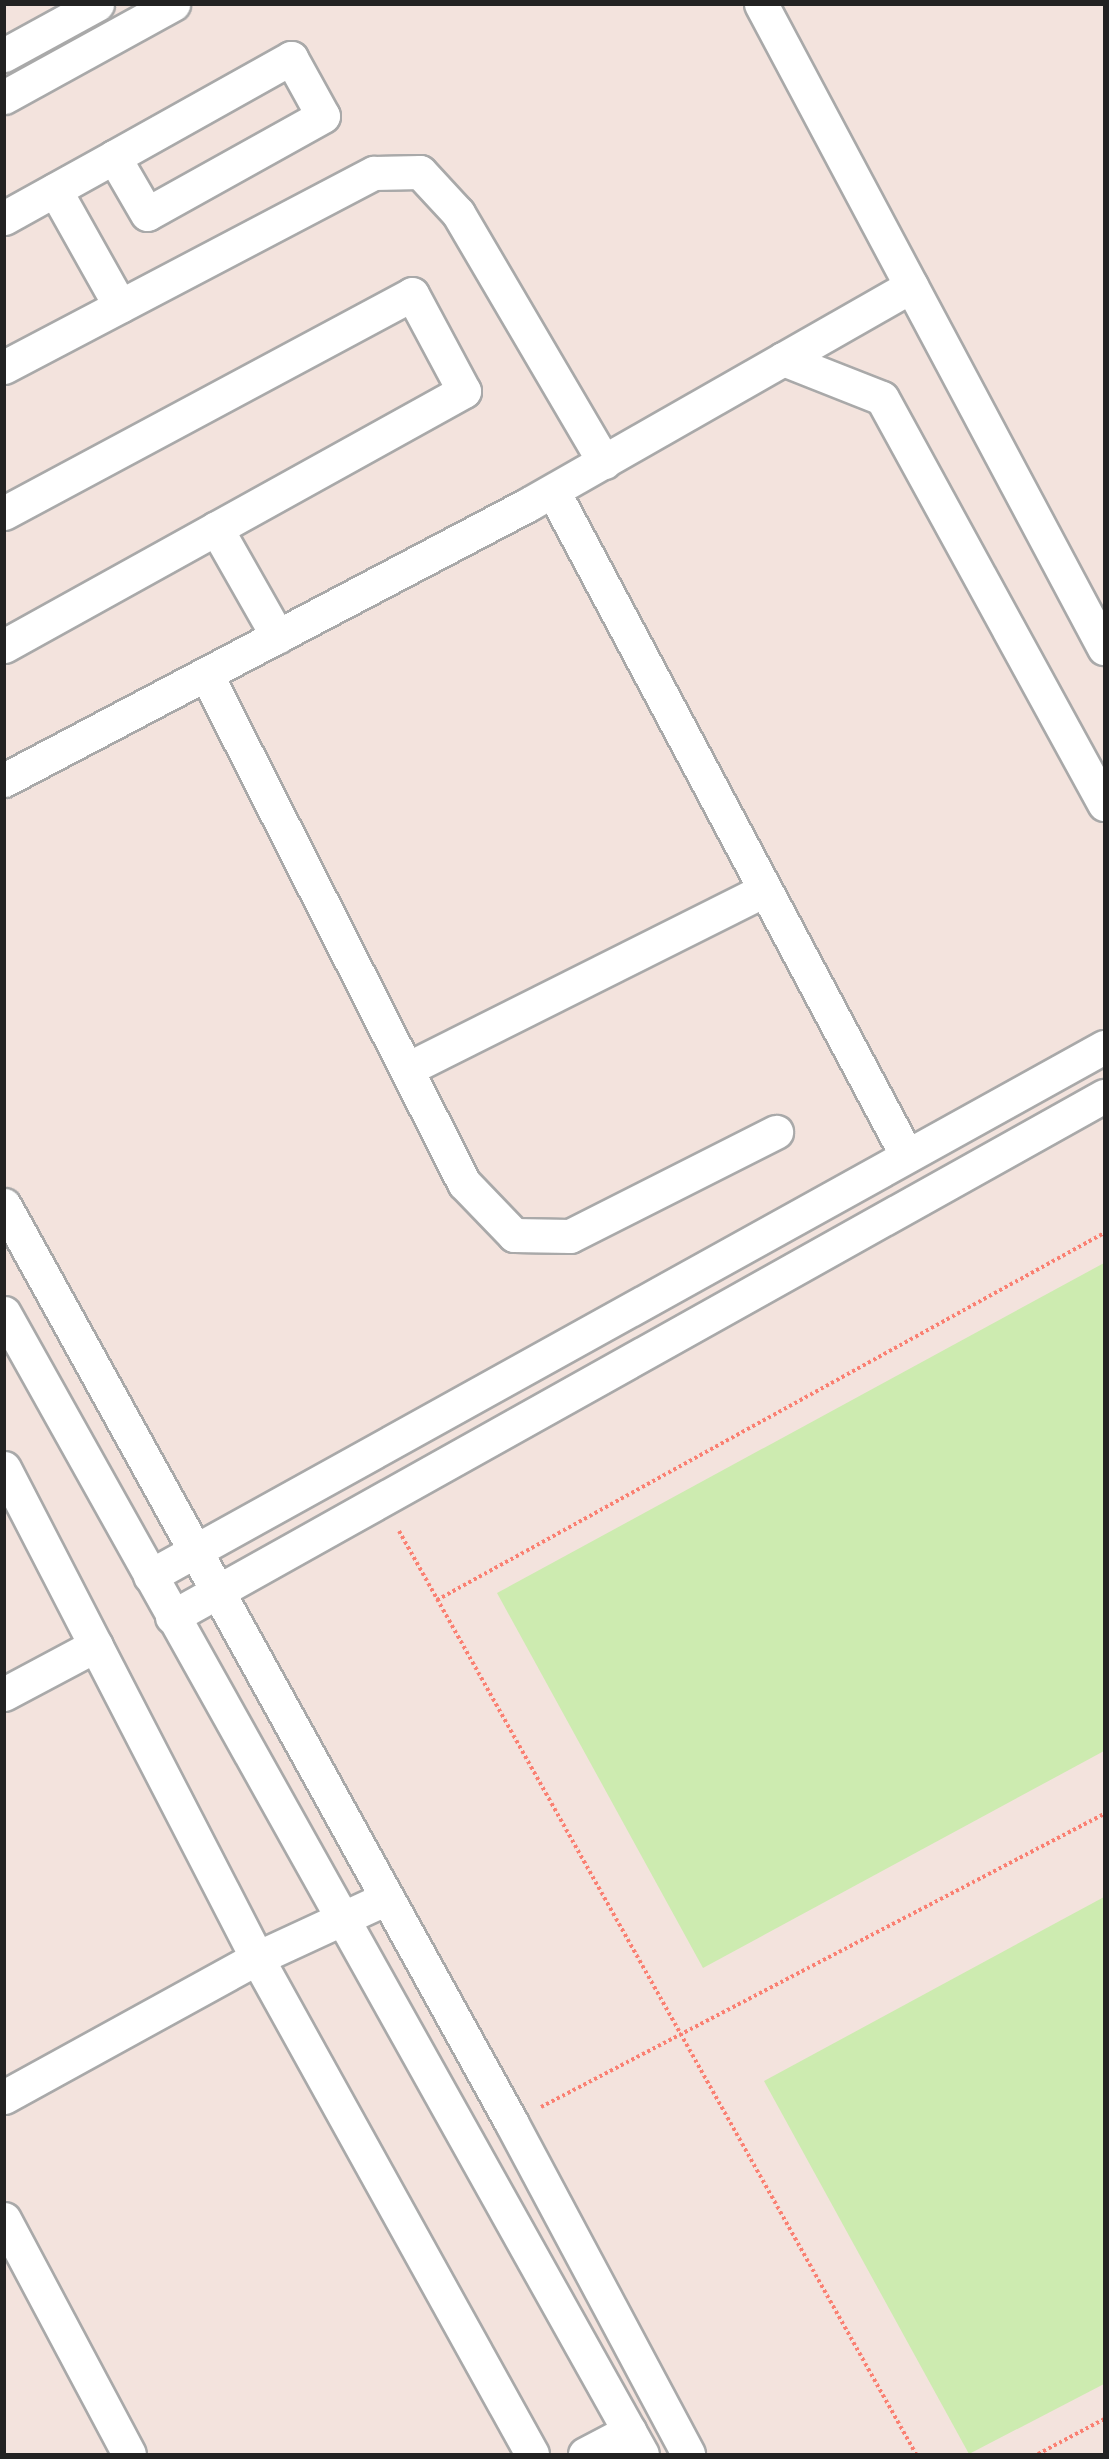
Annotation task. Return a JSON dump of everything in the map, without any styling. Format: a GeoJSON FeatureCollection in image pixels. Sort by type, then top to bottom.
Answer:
{"type":"FeatureCollection","features":[{"type":"Feature","properties":{"kind":"lane"},"geometry":{"type":"LineString","coordinates":[[4,55],[97,4]]}},
{"type":"Feature","properties":{"kind":"lane"},"geometry":{"type":"LineString","coordinates":[[4,98],[173,4]]}},
{"type":"Feature","properties":{"kind":"lane"},"geometry":{"type":"LineString","coordinates":[[761,4],[1104,648]]}},
{"type":"Feature","properties":{"kind":"lane"},"geometry":{"type":"LineString","coordinates":[[4,218],[291,58],[323,116],[147,214],[114,157]]}},
{"type":"Feature","properties":{"kind":"lane"},"geometry":{"type":"LineString","coordinates":[[4,367],[374,173],[420,172],[458,213],[604,462]]}},
{"type":"Feature","properties":{"kind":"lane"},"geometry":{"type":"LineString","coordinates":[[55,190],[120,306]]}},
{"type":"Feature","properties":{"kind":"lane"},"geometry":{"type":"LineString","coordinates":[[4,780],[553,491],[911,286]]}},
{"type":"Feature","properties":{"kind":"lane"},"geometry":{"type":"LineString","coordinates":[[4,513],[412,294],[464,391],[4,646]]}},
{"type":"Feature","properties":{"kind":"lane"},"geometry":{"type":"LineString","coordinates":[[783,359],[882,398],[1104,804]]}},
{"type":"Feature","properties":{"kind":"lane"},"geometry":{"type":"LineString","coordinates":[[553,491],[907,1156]]}},
{"type":"Feature","properties":{"kind":"lane"},"geometry":{"type":"LineString","coordinates":[[216,528],[278,637]]}},
{"type":"Feature","properties":{"kind":"lane"},"geometry":{"type":"LineString","coordinates":[[206,674],[464,1183],[514,1235],[570,1236],[776,1132]]}},
{"type":"Feature","properties":{"kind":"lane"},"geometry":{"type":"LineString","coordinates":[[408,1069],[765,890]]}},
{"type":"Feature","properties":{"kind":"lane"},"geometry":{"type":"LineString","coordinates":[[150,1576],[1104,1047]]}},
{"type":"Feature","properties":{"kind":"lane"},"geometry":{"type":"LineString","coordinates":[[172,1617],[1104,1096]]}},
{"type":"Feature","properties":{"kind":"lane"},"geometry":{"type":"LineString","coordinates":[[4,1205],[511,2122],[688,2454]]}},
{"type":"Feature","properties":{"kind":"lane"},"geometry":{"type":"LineString","coordinates":[[50,1289],[4,1312],[172,1617],[636,2443],[585,2454]]}},
{"type":"Feature","properties":{"kind":"lane"},"geometry":{"type":"LineString","coordinates":[[4,1468],[257,1958],[532,2454]]}},
{"type":"Feature","properties":{"kind":"lane"},"geometry":{"type":"LineString","coordinates":[[4,1694],[96,1645]]}},
{"type":"Feature","properties":{"kind":"lane"},"geometry":{"type":"LineString","coordinates":[[4,2097],[257,1958],[344,1920],[387,1898]]}},
{"type":"Feature","properties":{"kind":"lane"},"geometry":{"type":"LineString","coordinates":[[4,2219],[129,2454]]}},
{"type":"Feature","properties":{"kind":"path"},"geometry":{"type":"LineString","coordinates":[[437,1600],[1104,1233]]}},
{"type":"Feature","properties":{"kind":"path"},"geometry":{"type":"LineString","coordinates":[[382,1500],[916,2454]]}},
{"type":"Feature","properties":{"kind":"path"},"geometry":{"type":"LineString","coordinates":[[511,2122],[1104,1814]]}},
{"type":"Feature","properties":{"kind":"path"},"geometry":{"type":"LineString","coordinates":[[1038,2454],[1104,2419]]}},
{"type":"Feature","properties":{"kind":"shaded area"},"geometry":{"type":"Polygon","coordinates":[[[5,5],[1104,5],[1104,2454],[5,2454],[5,5]]]}},
{"type":"Feature","properties":{"kind":"green space"},"geometry":{"type":"Polygon","coordinates":[[[1104,1263],[1104,1751],[703,1968],[497,1593],[1104,1263]]]}},
{"type":"Feature","properties":{"kind":"green space"},"geometry":{"type":"Polygon","coordinates":[[[1104,1897],[1104,2384],[969,2454],[764,2081],[1104,1897]]]}}]}
